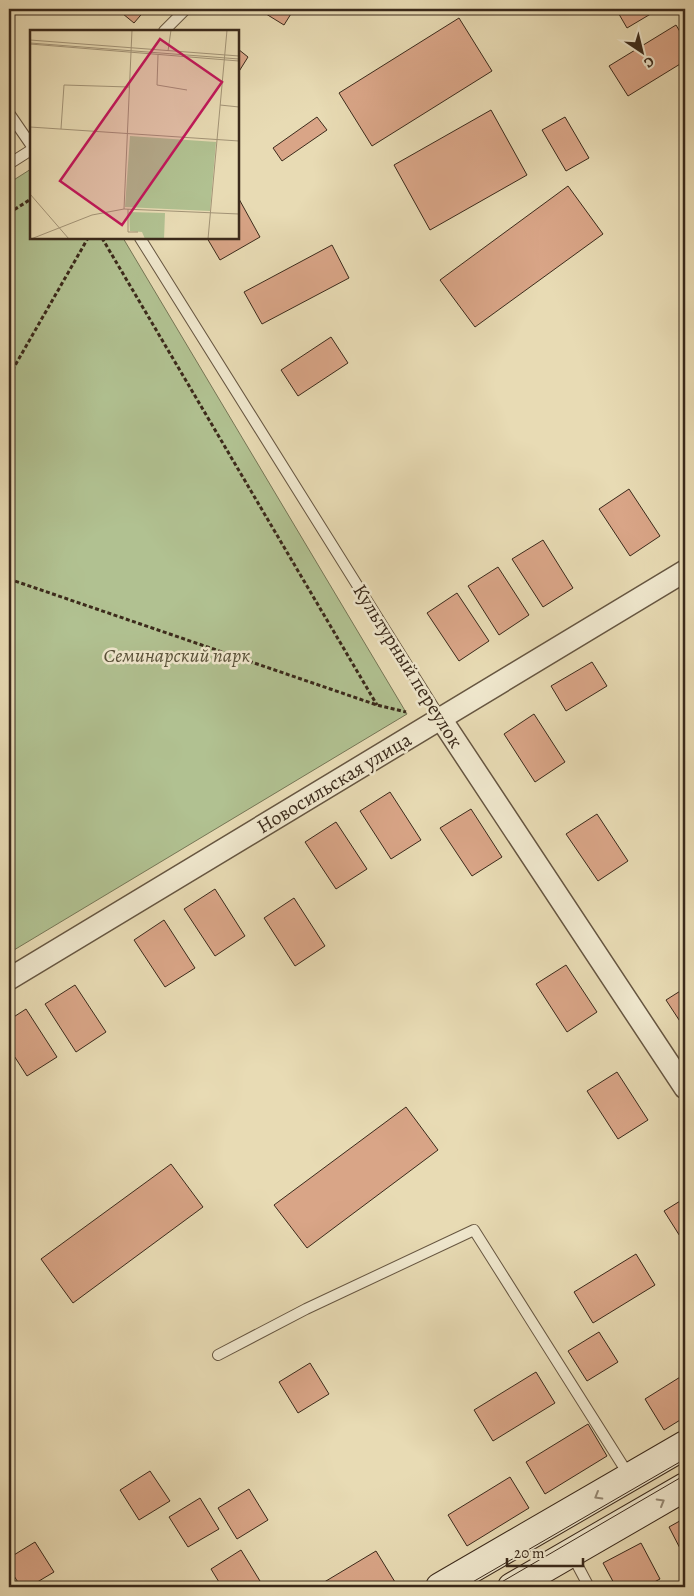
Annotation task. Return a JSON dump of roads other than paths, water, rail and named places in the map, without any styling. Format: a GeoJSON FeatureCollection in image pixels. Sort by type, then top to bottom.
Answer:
{"type":"FeatureCollection","features":[{"type":"Feature","properties":{"kind":"main road"},"geometry":{"type":"LineString","coordinates":[[440,1587],[685,1445]]}},
{"type":"Feature","properties":{"kind":"main road"},"geometry":{"type":"LineString","coordinates":[[512,1587],[685,1487]]}},
{"type":"Feature","properties":{"kind":"street","name":"Новосильская улица"},"geometry":{"type":"LineString","coordinates":[[9,979],[685,571]]}},
{"type":"Feature","properties":{"kind":"street","name":"Культурный переулок"},"geometry":{"type":"LineString","coordinates":[[440,719],[682,1076]]}},
{"type":"Feature","properties":{"kind":"lane"},"geometry":{"type":"LineString","coordinates":[[165,30],[186,9]]}},
{"type":"Feature","properties":{"kind":"lane"},"geometry":{"type":"LineString","coordinates":[[9,113],[30,144]]}},
{"type":"Feature","properties":{"kind":"lane"},"geometry":{"type":"LineString","coordinates":[[9,164],[30,151]]}},
{"type":"Feature","properties":{"kind":"lane","name":"Культурный переулок"},"geometry":{"type":"LineString","coordinates":[[141,239],[440,719]]}},
{"type":"Feature","properties":{"kind":"lane"},"geometry":{"type":"LineString","coordinates":[[218,1355],[306,1308],[474,1230],[631,1477]]}},
{"type":"Feature","properties":{"kind":"lane"},"geometry":{"type":"LineString","coordinates":[[570,1553],[589,1587]]}},
{"type":"Feature","properties":{"kind":"tram line"},"geometry":{"type":"LineString","coordinates":[[464,1587],[685,1459]]}},
{"type":"Feature","properties":{"kind":"tram line"},"geometry":{"type":"LineString","coordinates":[[493,1587],[685,1475]]}},
{"type":"Feature","properties":{"kind":"park label","name":"Семинарский парк"},"geometry":{"type":"Point","coordinates":[177,655]}}]}
